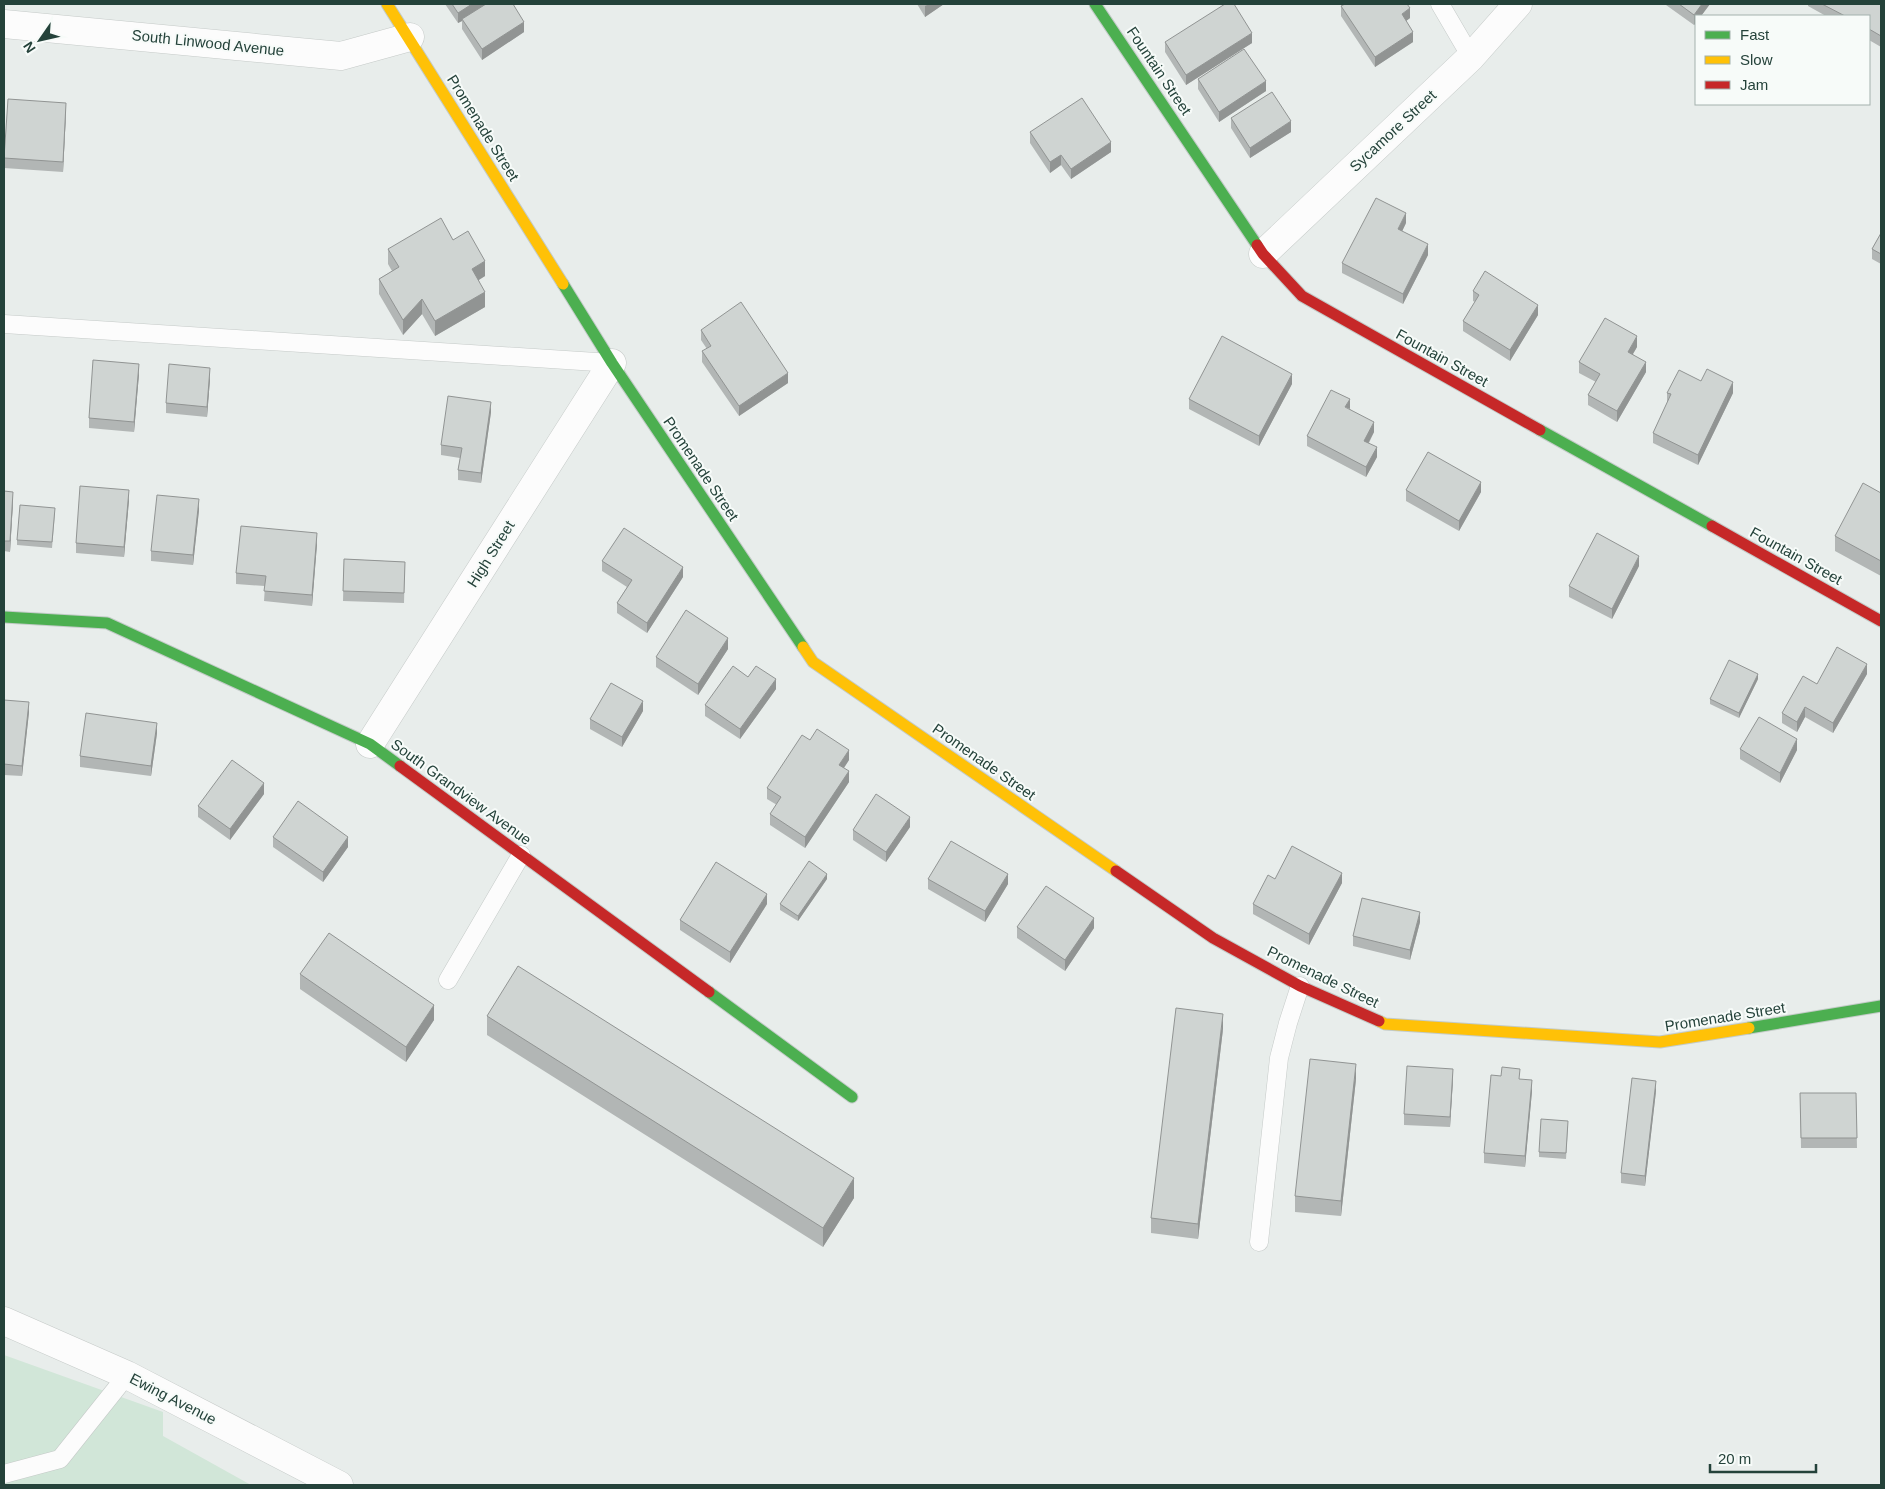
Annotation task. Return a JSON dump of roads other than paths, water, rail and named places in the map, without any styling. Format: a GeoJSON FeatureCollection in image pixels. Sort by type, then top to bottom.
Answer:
{"type":"FeatureCollection","features":[{"type":"Feature","properties":{"kind":"street","name":"Promenade Street"},"geometry":{"type":"LineString","coordinates":[[387,4],[410,37],[612,363],[813,662],[1212,938],[1300,986],[1385,1024],[1660,1042],[1881,1006]]}},
{"type":"Feature","properties":{"kind":"street","name":"Fountain Street"},"geometry":{"type":"LineString","coordinates":[[1095,4],[1263,254],[1302,296],[1881,621]]}},
{"type":"Feature","properties":{"kind":"street","name":"Sycamore Street"},"geometry":{"type":"LineString","coordinates":[[1263,254],[1471,57],[1518,4]]}},
{"type":"Feature","properties":{"kind":"street","name":"South Linwood Avenue"},"geometry":{"type":"LineString","coordinates":[[4,24],[340,56],[410,37]]}},
{"type":"Feature","properties":{"kind":"street","name":"High Street"},"geometry":{"type":"LineString","coordinates":[[370,744],[612,363]]}},
{"type":"Feature","properties":{"kind":"street","name":"South Grandview Avenue"},"geometry":{"type":"LineString","coordinates":[[4,617],[107,623],[370,744],[852,1097]]}},
{"type":"Feature","properties":{"kind":"street","name":"Ewing Avenue"},"geometry":{"type":"LineString","coordinates":[[4,1321],[127,1375],[338,1485]]}},
{"type":"Feature","properties":{"kind":"lane"},"geometry":{"type":"LineString","coordinates":[[1440,4],[1471,57]]}},
{"type":"Feature","properties":{"kind":"lane"},"geometry":{"type":"LineString","coordinates":[[4,324],[612,363]]}},
{"type":"Feature","properties":{"kind":"lane"},"geometry":{"type":"LineString","coordinates":[[448,980],[521,855]]}},
{"type":"Feature","properties":{"kind":"lane"},"geometry":{"type":"LineString","coordinates":[[1259,1242],[1279,1058],[1300,986]]}},
{"type":"Feature","properties":{"kind":"lane"},"geometry":{"type":"LineString","coordinates":[[4,1474],[60,1459],[127,1375]]}}]}
